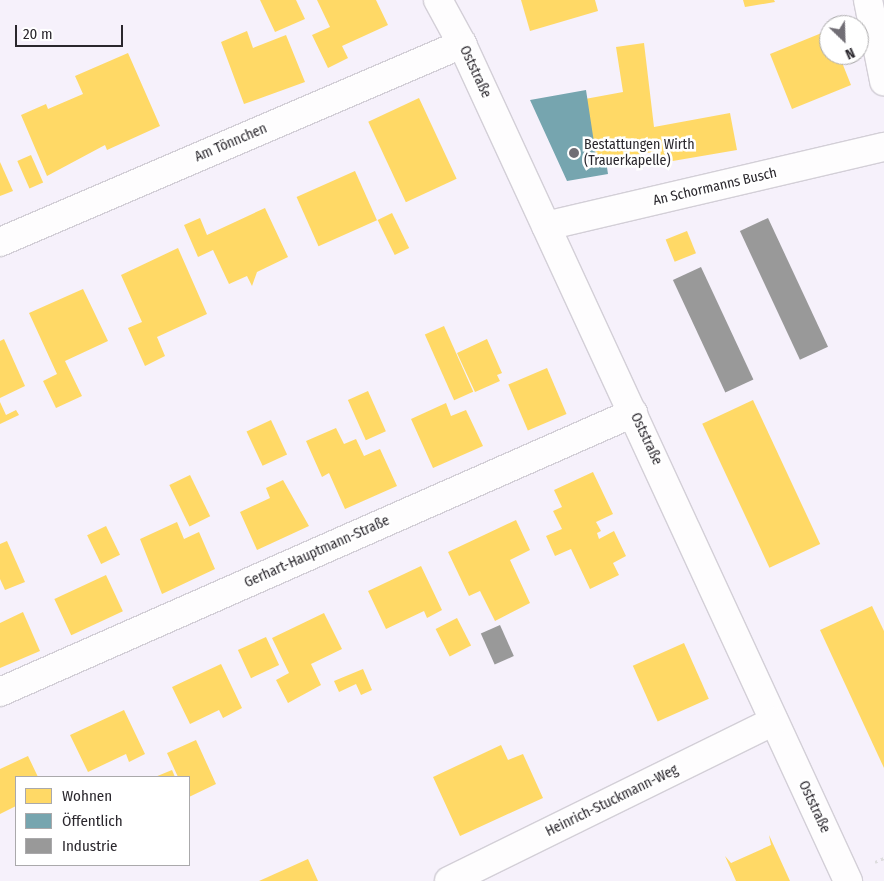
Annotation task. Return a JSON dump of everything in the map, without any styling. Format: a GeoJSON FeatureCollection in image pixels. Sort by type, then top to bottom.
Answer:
{"type":"FeatureCollection","features":[{"type":"Feature","properties":{"kind":"street","name":"Oststraße"},"geometry":{"type":"LineString","coordinates":[[438,0],[462,44],[848,881]]}},
{"type":"Feature","properties":{"kind":"street"},"geometry":{"type":"LineString","coordinates":[[868,0],[884,81]]}},
{"type":"Feature","properties":{"kind":"street","name":"Am Tönnchen"},"geometry":{"type":"LineString","coordinates":[[0,242],[462,44]]}},
{"type":"Feature","properties":{"kind":"street","name":"An Schormanns Busch"},"geometry":{"type":"LineString","coordinates":[[546,226],[884,147]]}},
{"type":"Feature","properties":{"kind":"street","name":"Gerhart-Hauptmann-Straße"},"geometry":{"type":"LineString","coordinates":[[0,692],[633,413]]}},
{"type":"Feature","properties":{"kind":"street","name":"Heinrich-Stuckmann-Weg"},"geometry":{"type":"LineString","coordinates":[[449,881],[774,720]]}},
{"type":"Feature","properties":{"kind":"building: Wohnen"},"geometry":{"type":"Polygon","coordinates":[[[260,0],[296,0],[305,19],[275,32],[260,0]]]}},
{"type":"Feature","properties":{"kind":"building: Wohnen"},"geometry":{"type":"Polygon","coordinates":[[[317,0],[376,0],[388,25],[342,46],[348,58],[328,68],[312,35],[330,27],[317,0]]]}},
{"type":"Feature","properties":{"kind":"building: Wohnen"},"geometry":{"type":"Polygon","coordinates":[[[521,0],[595,0],[598,11],[530,31],[521,0]]]}},
{"type":"Feature","properties":{"kind":"building: Wohnen"},"geometry":{"type":"Polygon","coordinates":[[[743,0],[774,0],[775,2],[745,7],[743,0]]]}},
{"type":"Feature","properties":{"kind":"building: Wohnen"},"geometry":{"type":"Polygon","coordinates":[[[247,31],[253,48],[286,35],[305,82],[244,104],[221,42],[247,31]]]}},
{"type":"Feature","properties":{"kind":"building: Wohnen"},"geometry":{"type":"Polygon","coordinates":[[[819,34],[819,65],[843,65],[851,85],[792,109],[770,54],[819,34]]]}},
{"type":"Feature","properties":{"kind":"building: Wohnen"},"geometry":{"type":"Polygon","coordinates":[[[644,43],[654,127],[730,113],[737,150],[661,163],[658,151],[597,162],[585,99],[623,92],[616,47],[644,43]]]}},
{"type":"Feature","properties":{"kind":"building: Wohnen"},"geometry":{"type":"Polygon","coordinates":[[[128,53],[160,126],[107,150],[105,145],[47,176],[21,115],[46,104],[48,109],[83,94],[75,76],[128,53]]]}},
{"type":"Feature","properties":{"kind":"building: Wohnen"},"geometry":{"type":"Polygon","coordinates":[[[419,98],[457,179],[406,202],[368,122],[419,98]]]}},
{"type":"Feature","properties":{"kind":"building: Wohnen"},"geometry":{"type":"Polygon","coordinates":[[[31,155],[43,182],[29,189],[17,161],[31,155]]]}},
{"type":"Feature","properties":{"kind":"building: Wohnen"},"geometry":{"type":"Polygon","coordinates":[[[0,162],[13,191],[0,196],[0,162]]]}},
{"type":"Feature","properties":{"kind":"building: Wohnen"},"geometry":{"type":"Polygon","coordinates":[[[355,171],[377,220],[318,246],[297,197],[355,171]]]}},
{"type":"Feature","properties":{"kind":"building: Wohnen"},"geometry":{"type":"Polygon","coordinates":[[[265,208],[288,257],[257,272],[252,286],[247,276],[229,284],[213,250],[198,257],[184,225],[200,218],[207,235],[265,208]]]}},
{"type":"Feature","properties":{"kind":"building: Wohnen"},"geometry":{"type":"Polygon","coordinates":[[[392,213],[409,248],[395,255],[378,220],[392,213]]]}},
{"type":"Feature","properties":{"kind":"building: Wohnen"},"geometry":{"type":"Polygon","coordinates":[[[687,231],[696,253],[675,262],[666,240],[687,231]]]}},
{"type":"Feature","properties":{"kind":"building: Wohnen"},"geometry":{"type":"Polygon","coordinates":[[[178,248],[207,314],[157,337],[165,356],[145,366],[128,328],[142,322],[121,275],[178,248]]]}},
{"type":"Feature","properties":{"kind":"building: Wohnen"},"geometry":{"type":"Polygon","coordinates":[[[83,289],[108,341],[65,361],[82,396],[56,408],[43,381],[57,374],[29,313],[83,289]]]}},
{"type":"Feature","properties":{"kind":"building: Wohnen"},"geometry":{"type":"Polygon","coordinates":[[[444,326],[473,392],[454,400],[425,335],[444,326]]]}},
{"type":"Feature","properties":{"kind":"building: Wohnen"},"geometry":{"type":"Polygon","coordinates":[[[4,339],[25,386],[0,398],[0,341],[4,339]]]}},
{"type":"Feature","properties":{"kind":"building: Wohnen"},"geometry":{"type":"Polygon","coordinates":[[[487,339],[502,373],[497,375],[500,381],[475,392],[457,353],[487,339]]]}},
{"type":"Feature","properties":{"kind":"building: Wohnen"},"geometry":{"type":"Polygon","coordinates":[[[547,368],[567,414],[528,430],[508,384],[547,368]]]}},
{"type":"Feature","properties":{"kind":"building: Wohnen"},"geometry":{"type":"Polygon","coordinates":[[[368,391],[386,431],[366,440],[348,400],[368,391]]]}},
{"type":"Feature","properties":{"kind":"building: Wohnen"},"geometry":{"type":"Polygon","coordinates":[[[753,400],[820,544],[769,568],[702,424],[753,400]]]}},
{"type":"Feature","properties":{"kind":"building: Wohnen"},"geometry":{"type":"Polygon","coordinates":[[[0,402],[6,415],[16,410],[19,415],[0,424],[0,402]]]}},
{"type":"Feature","properties":{"kind":"building: Wohnen"},"geometry":{"type":"Polygon","coordinates":[[[446,403],[451,416],[466,410],[483,446],[433,468],[411,419],[446,403]]]}},
{"type":"Feature","properties":{"kind":"building: Wohnen"},"geometry":{"type":"Polygon","coordinates":[[[271,420],[287,454],[263,466],[247,431],[271,420]]]}},
{"type":"Feature","properties":{"kind":"building: Wohnen"},"geometry":{"type":"Polygon","coordinates":[[[336,428],[344,444],[356,439],[364,456],[380,449],[397,486],[345,509],[329,473],[322,477],[306,441],[336,428]]]}},
{"type":"Feature","properties":{"kind":"building: Wohnen"},"geometry":{"type":"Polygon","coordinates":[[[593,472],[613,514],[596,522],[601,531],[597,533],[599,539],[614,531],[626,556],[613,563],[619,575],[590,589],[571,549],[555,556],[546,536],[562,529],[553,511],[562,507],[554,490],[593,472]]]}},
{"type":"Feature","properties":{"kind":"building: Wohnen"},"geometry":{"type":"Polygon","coordinates":[[[190,475],[210,516],[189,526],[169,485],[190,475]]]}},
{"type":"Feature","properties":{"kind":"building: Wohnen"},"geometry":{"type":"Polygon","coordinates":[[[283,480],[309,526],[257,550],[240,512],[270,498],[266,488],[283,480]]]}},
{"type":"Feature","properties":{"kind":"building: Wohnen"},"geometry":{"type":"Polygon","coordinates":[[[516,520],[530,550],[510,560],[530,603],[495,621],[480,591],[469,596],[448,552],[516,520]]]}},
{"type":"Feature","properties":{"kind":"building: Wohnen"},"geometry":{"type":"Polygon","coordinates":[[[177,522],[184,539],[199,532],[215,569],[162,594],[140,539],[177,522]]]}},
{"type":"Feature","properties":{"kind":"building: Wohnen"},"geometry":{"type":"Polygon","coordinates":[[[106,526],[120,555],[101,564],[87,535],[106,526]]]}},
{"type":"Feature","properties":{"kind":"building: Wohnen"},"geometry":{"type":"Polygon","coordinates":[[[7,541],[25,582],[5,590],[0,579],[0,544],[7,541]]]}},
{"type":"Feature","properties":{"kind":"building: Wohnen"},"geometry":{"type":"Polygon","coordinates":[[[421,566],[442,610],[427,618],[424,611],[386,629],[368,591],[421,566]]]}},
{"type":"Feature","properties":{"kind":"building: Wohnen"},"geometry":{"type":"Polygon","coordinates":[[[106,575],[123,611],[71,635],[54,599],[106,575]]]}},
{"type":"Feature","properties":{"kind":"building: Wohnen"},"geometry":{"type":"Polygon","coordinates":[[[872,606],[884,631],[884,768],[820,630],[872,606]]]}},
{"type":"Feature","properties":{"kind":"building: Wohnen"},"geometry":{"type":"Polygon","coordinates":[[[23,612],[40,651],[0,668],[0,623],[23,612]]]}},
{"type":"Feature","properties":{"kind":"building: Wohnen"},"geometry":{"type":"Polygon","coordinates":[[[324,613],[342,649],[311,664],[321,685],[288,703],[276,680],[289,673],[272,638],[324,613]]]}},
{"type":"Feature","properties":{"kind":"building: Wohnen"},"geometry":{"type":"Polygon","coordinates":[[[457,618],[471,646],[450,657],[436,629],[457,618]]]}},
{"type":"Feature","properties":{"kind":"building: Wohnen"},"geometry":{"type":"Polygon","coordinates":[[[266,637],[279,665],[251,678],[238,650],[266,637]]]}},
{"type":"Feature","properties":{"kind":"building: Wohnen"},"geometry":{"type":"Polygon","coordinates":[[[684,643],[709,699],[658,722],[633,666],[684,643]]]}},
{"type":"Feature","properties":{"kind":"building: Wohnen"},"geometry":{"type":"Polygon","coordinates":[[[221,664],[242,708],[223,718],[219,710],[190,724],[172,687],[221,664]]]}},
{"type":"Feature","properties":{"kind":"building: Wohnen"},"geometry":{"type":"Polygon","coordinates":[[[363,669],[372,690],[361,695],[356,684],[339,692],[334,681],[363,669]]]}},
{"type":"Feature","properties":{"kind":"building: Wohnen"},"geometry":{"type":"Polygon","coordinates":[[[124,710],[145,754],[129,762],[126,754],[88,772],[70,735],[124,710]]]}},
{"type":"Feature","properties":{"kind":"building: Wohnen"},"geometry":{"type":"Polygon","coordinates":[[[196,740],[216,784],[190,797],[190,776],[178,776],[167,753],[196,740]]]}},
{"type":"Feature","properties":{"kind":"building: Wohnen"},"geometry":{"type":"Polygon","coordinates":[[[501,745],[508,760],[523,754],[543,798],[460,836],[433,777],[501,745]]]}},
{"type":"Feature","properties":{"kind":"building: Wohnen"},"geometry":{"type":"Polygon","coordinates":[[[28,756],[38,776],[15,776],[15,806],[0,814],[0,769],[28,756]]]}},
{"type":"Feature","properties":{"kind":"building: Wohnen"},"geometry":{"type":"Polygon","coordinates":[[[172,770],[175,776],[157,776],[172,770]]]}},
{"type":"Feature","properties":{"kind":"building: Wohnen"},"geometry":{"type":"Polygon","coordinates":[[[769,835],[790,881],[736,881],[725,856],[731,863],[771,845],[769,835]]]}},
{"type":"Feature","properties":{"kind":"building: Wohnen"},"geometry":{"type":"Polygon","coordinates":[[[308,859],[318,881],[259,881],[308,859]]]}},
{"type":"Feature","properties":{"kind":"building: Öffentlich"},"geometry":{"type":"Polygon","coordinates":[[[586,90],[597,162],[606,161],[608,174],[567,181],[530,100],[586,90]]]}},
{"type":"Feature","properties":{"kind":"building: Industrie"},"geometry":{"type":"Polygon","coordinates":[[[768,218],[828,347],[800,360],[740,231],[768,218]]]}},
{"type":"Feature","properties":{"kind":"building: Industrie"},"geometry":{"type":"Polygon","coordinates":[[[701,267],[753,379],[725,392],[673,280],[701,267]]]}},
{"type":"Feature","properties":{"kind":"building: Industrie"},"geometry":{"type":"Polygon","coordinates":[[[500,625],[514,656],[495,665],[481,634],[500,625]]]}},
{"type":"Feature","properties":{"kind":"place","name":"Bestattungen Wirth (Trauerkapelle)"},"geometry":{"type":"Point","coordinates":[574,153]}}]}
